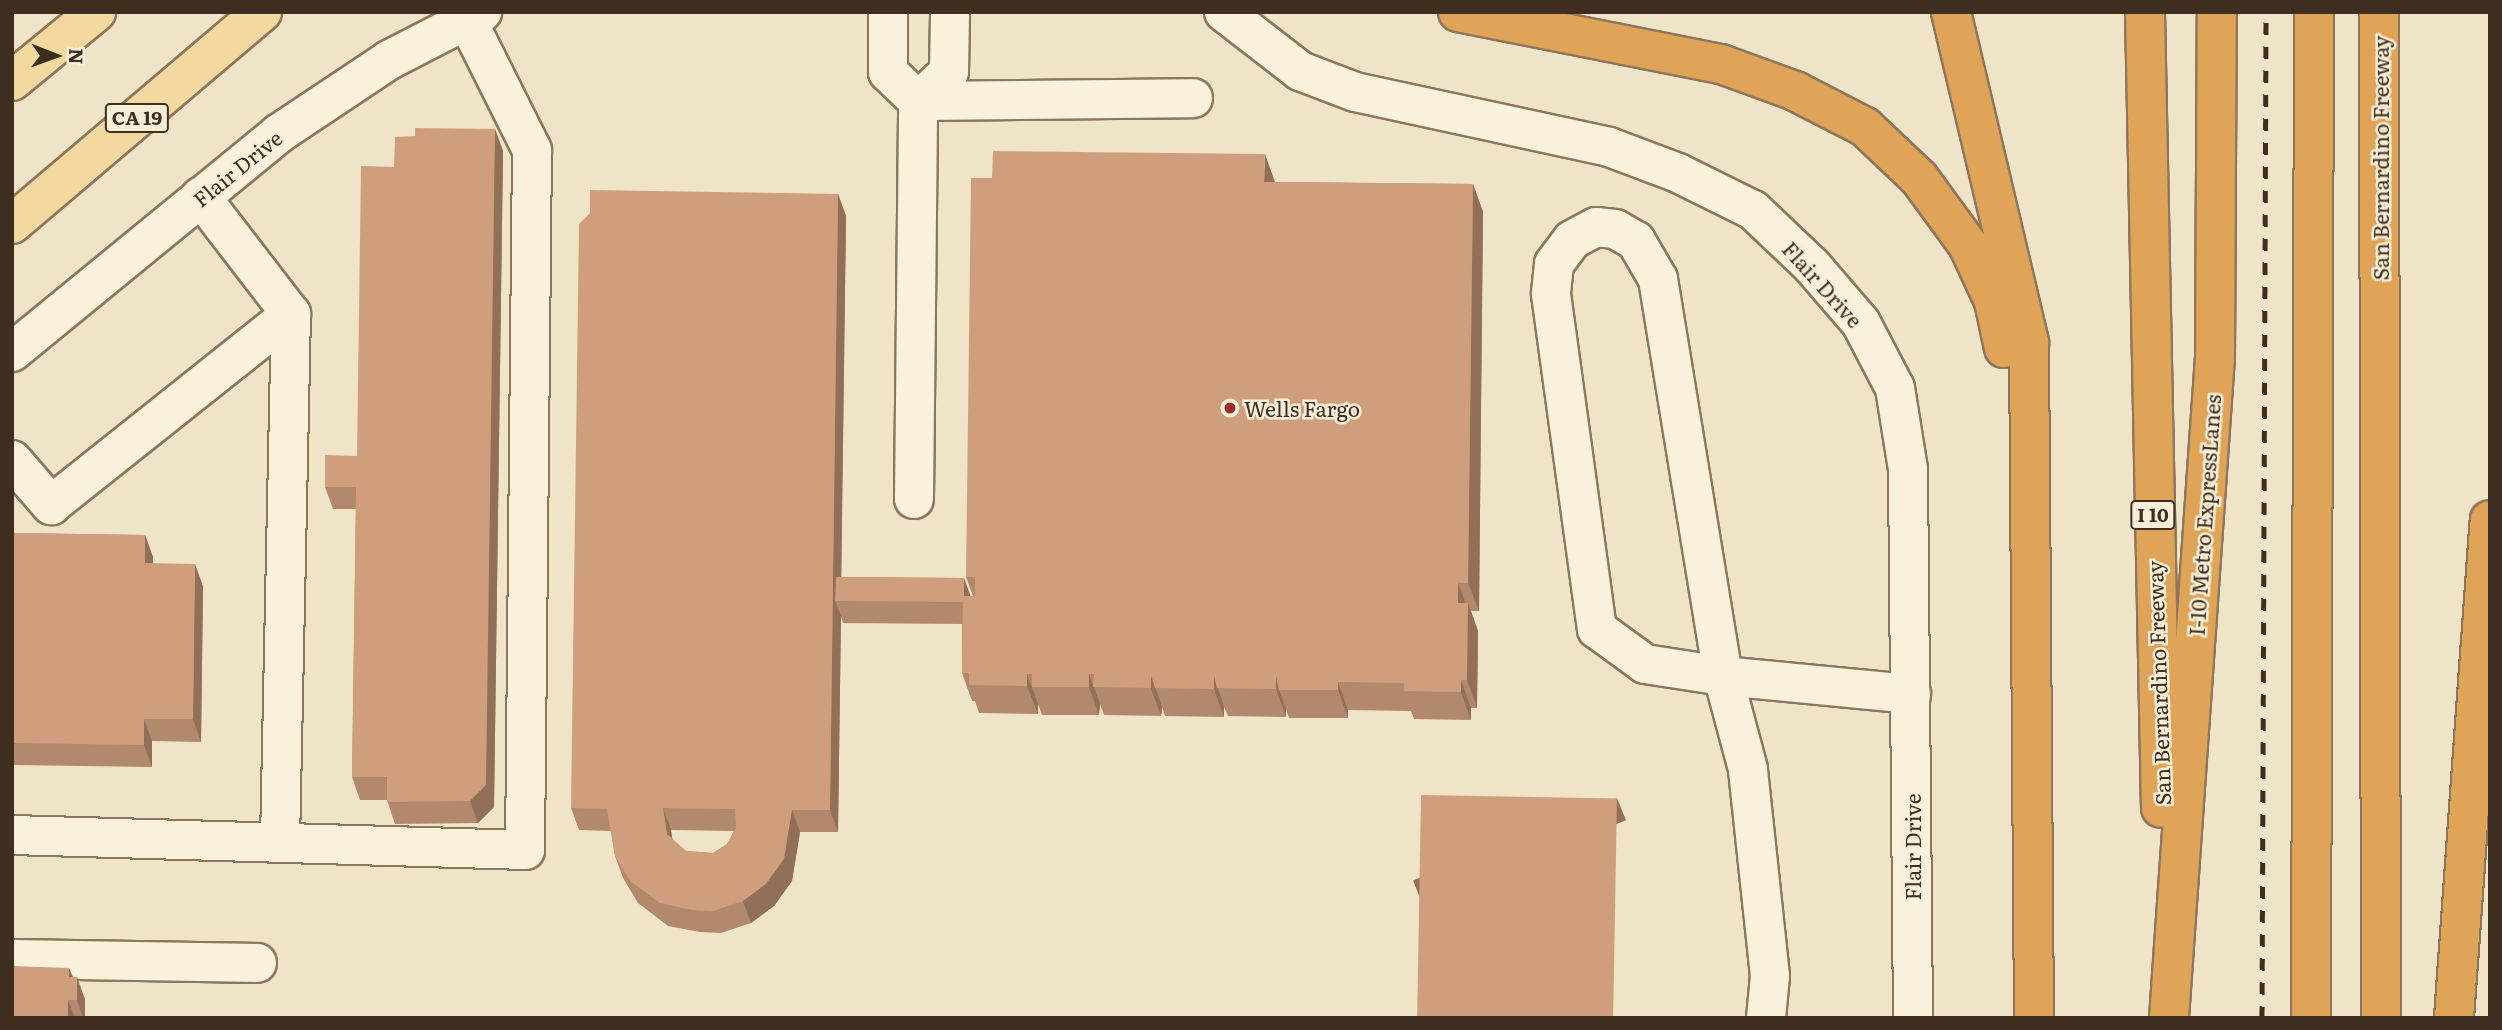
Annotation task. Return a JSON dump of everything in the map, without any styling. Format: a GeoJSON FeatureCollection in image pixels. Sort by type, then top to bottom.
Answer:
{"type":"FeatureCollection","features":[{"type":"Feature","properties":{"kind":"highway"},"geometry":{"type":"LineString","coordinates":[[1458,12],[1721,64],[1795,91],[1865,127],[1919,178],[1968,245],[1994,301],[2033,469]]}},
{"type":"Feature","properties":{"kind":"highway"},"geometry":{"type":"LineString","coordinates":[[1951,12],[2029,343],[2033,469],[2034,1018]]}},
{"type":"Feature","properties":{"kind":"highway","name":"San Bernardino Freeway"},"geometry":{"type":"LineString","coordinates":[[2145,12],[2168,1018]]}},
{"type":"Feature","properties":{"kind":"highway","name":"I-10 Metro ExpressLanes"},"geometry":{"type":"LineString","coordinates":[[2168,1018],[2215,357],[2217,12]]}},
{"type":"Feature","properties":{"kind":"highway"},"geometry":{"type":"LineString","coordinates":[[2311,1018],[2314,12]]}},
{"type":"Feature","properties":{"kind":"highway","name":"San Bernardino Freeway"},"geometry":{"type":"LineString","coordinates":[[2379,12],[2381,1018]]}},
{"type":"Feature","properties":{"kind":"highway"},"geometry":{"type":"LineString","coordinates":[[2454,1018],[2490,520]]}},
{"type":"Feature","properties":{"kind":"main road"},"geometry":{"type":"LineString","coordinates":[[12,81],[96,12]]}},
{"type":"Feature","properties":{"kind":"main road","name":"CA 19"},"geometry":{"type":"LineString","coordinates":[[12,224],[262,12]]}},
{"type":"Feature","properties":{"kind":"street"},"geometry":{"type":"LineString","coordinates":[[888,12],[887,72],[918,101],[1193,98]]}},
{"type":"Feature","properties":{"kind":"street"},"geometry":{"type":"LineString","coordinates":[[914,499],[918,101],[949,72],[950,12]]}},
{"type":"Feature","properties":{"kind":"street","name":"Flair Drive"},"geometry":{"type":"LineString","coordinates":[[1224,12],[1300,71],[1354,92],[1609,147],[1678,173],[1753,210],[1812,266],[1861,323],[1895,388],[1908,469],[1913,1018]]}},
{"type":"Feature","properties":{"kind":"street"},"geometry":{"type":"LineString","coordinates":[[12,835],[526,850],[532,150],[474,16]]}},
{"type":"Feature","properties":{"kind":"street","name":"Flair Drive"},"geometry":{"type":"LineString","coordinates":[[12,352],[278,134],[389,60],[474,16]]}},
{"type":"Feature","properties":{"kind":"street"},"geometry":{"type":"LineString","coordinates":[[201,197],[290,314],[280,842]]}},
{"type":"Feature","properties":{"kind":"street"},"geometry":{"type":"LineString","coordinates":[[1766,1018],[1770,976],[1748,769],[1723,676],[1658,279],[1636,241],[1615,229],[1597,226],[1572,240],[1554,264],[1551,294],[1597,629],[1645,664],[1723,676],[1911,694]]}},
{"type":"Feature","properties":{"kind":"street"},"geometry":{"type":"LineString","coordinates":[[12,460],[51,505],[290,314]]}},
{"type":"Feature","properties":{"kind":"street"},"geometry":{"type":"LineString","coordinates":[[12,959],[257,963]]}},
{"type":"Feature","properties":{"kind":"building"},"geometry":{"type":"Polygon","coordinates":[[[415,128],[495,129],[486,785],[470,801],[387,802],[387,777],[352,777],[356,487],[325,487],[325,455],[357,456],[361,166],[394,167],[395,137],[415,136],[415,128]]]}},
{"type":"Feature","properties":{"kind":"building","name":"Wells Fargo"},"geometry":{"type":"Polygon","coordinates":[[[993,151],[1265,154],[1264,182],[1473,184],[1468,583],[1458,583],[1458,603],[1468,603],[1467,680],[1461,680],[1461,692],[1404,691],[1404,683],[1338,682],[1338,690],[1279,690],[1276,676],[1276,689],[1217,688],[1214,676],[1214,689],[1155,688],[1151,675],[1151,688],[1093,687],[1094,674],[1089,674],[1089,687],[1032,687],[1032,674],[1027,674],[1027,686],[969,685],[969,673],[962,673],[963,596],[975,596],[975,577],[966,577],[971,178],[992,178],[993,151]]]}},
{"type":"Feature","properties":{"kind":"building"},"geometry":{"type":"Polygon","coordinates":[[[590,190],[838,194],[830,810],[792,810],[784,859],[766,884],[743,901],[713,911],[692,910],[660,903],[630,881],[615,856],[607,809],[571,808],[579,224],[590,213],[590,190]],[[663,808],[667,834],[686,851],[713,853],[727,844],[736,828],[735,809],[663,808]]]}},
{"type":"Feature","properties":{"kind":"building"},"geometry":{"type":"Polygon","coordinates":[[[12,533],[145,535],[145,563],[195,564],[193,719],[144,719],[144,745],[12,743],[12,533]]]}},
{"type":"Feature","properties":{"kind":"building"},"geometry":{"type":"Polygon","coordinates":[[[836,577],[964,578],[963,602],[835,601],[836,577]]]}},
{"type":"Feature","properties":{"kind":"building"},"geometry":{"type":"Polygon","coordinates":[[[1421,795],[1617,798],[1613,1018],[1417,1018],[1421,795]]]}},
{"type":"Feature","properties":{"kind":"building"},"geometry":{"type":"Polygon","coordinates":[[[12,966],[69,968],[69,977],[77,977],[77,1000],[68,1000],[68,1018],[12,1018],[12,966]]]}},
{"type":"Feature","properties":{"kind":"railway"},"geometry":{"type":"LineString","coordinates":[[2262,1018],[2266,12]]}},
{"type":"Feature","properties":{"kind":"place","name":"Wells Fargo"},"geometry":{"type":"Point","coordinates":[1230,408]}}]}
